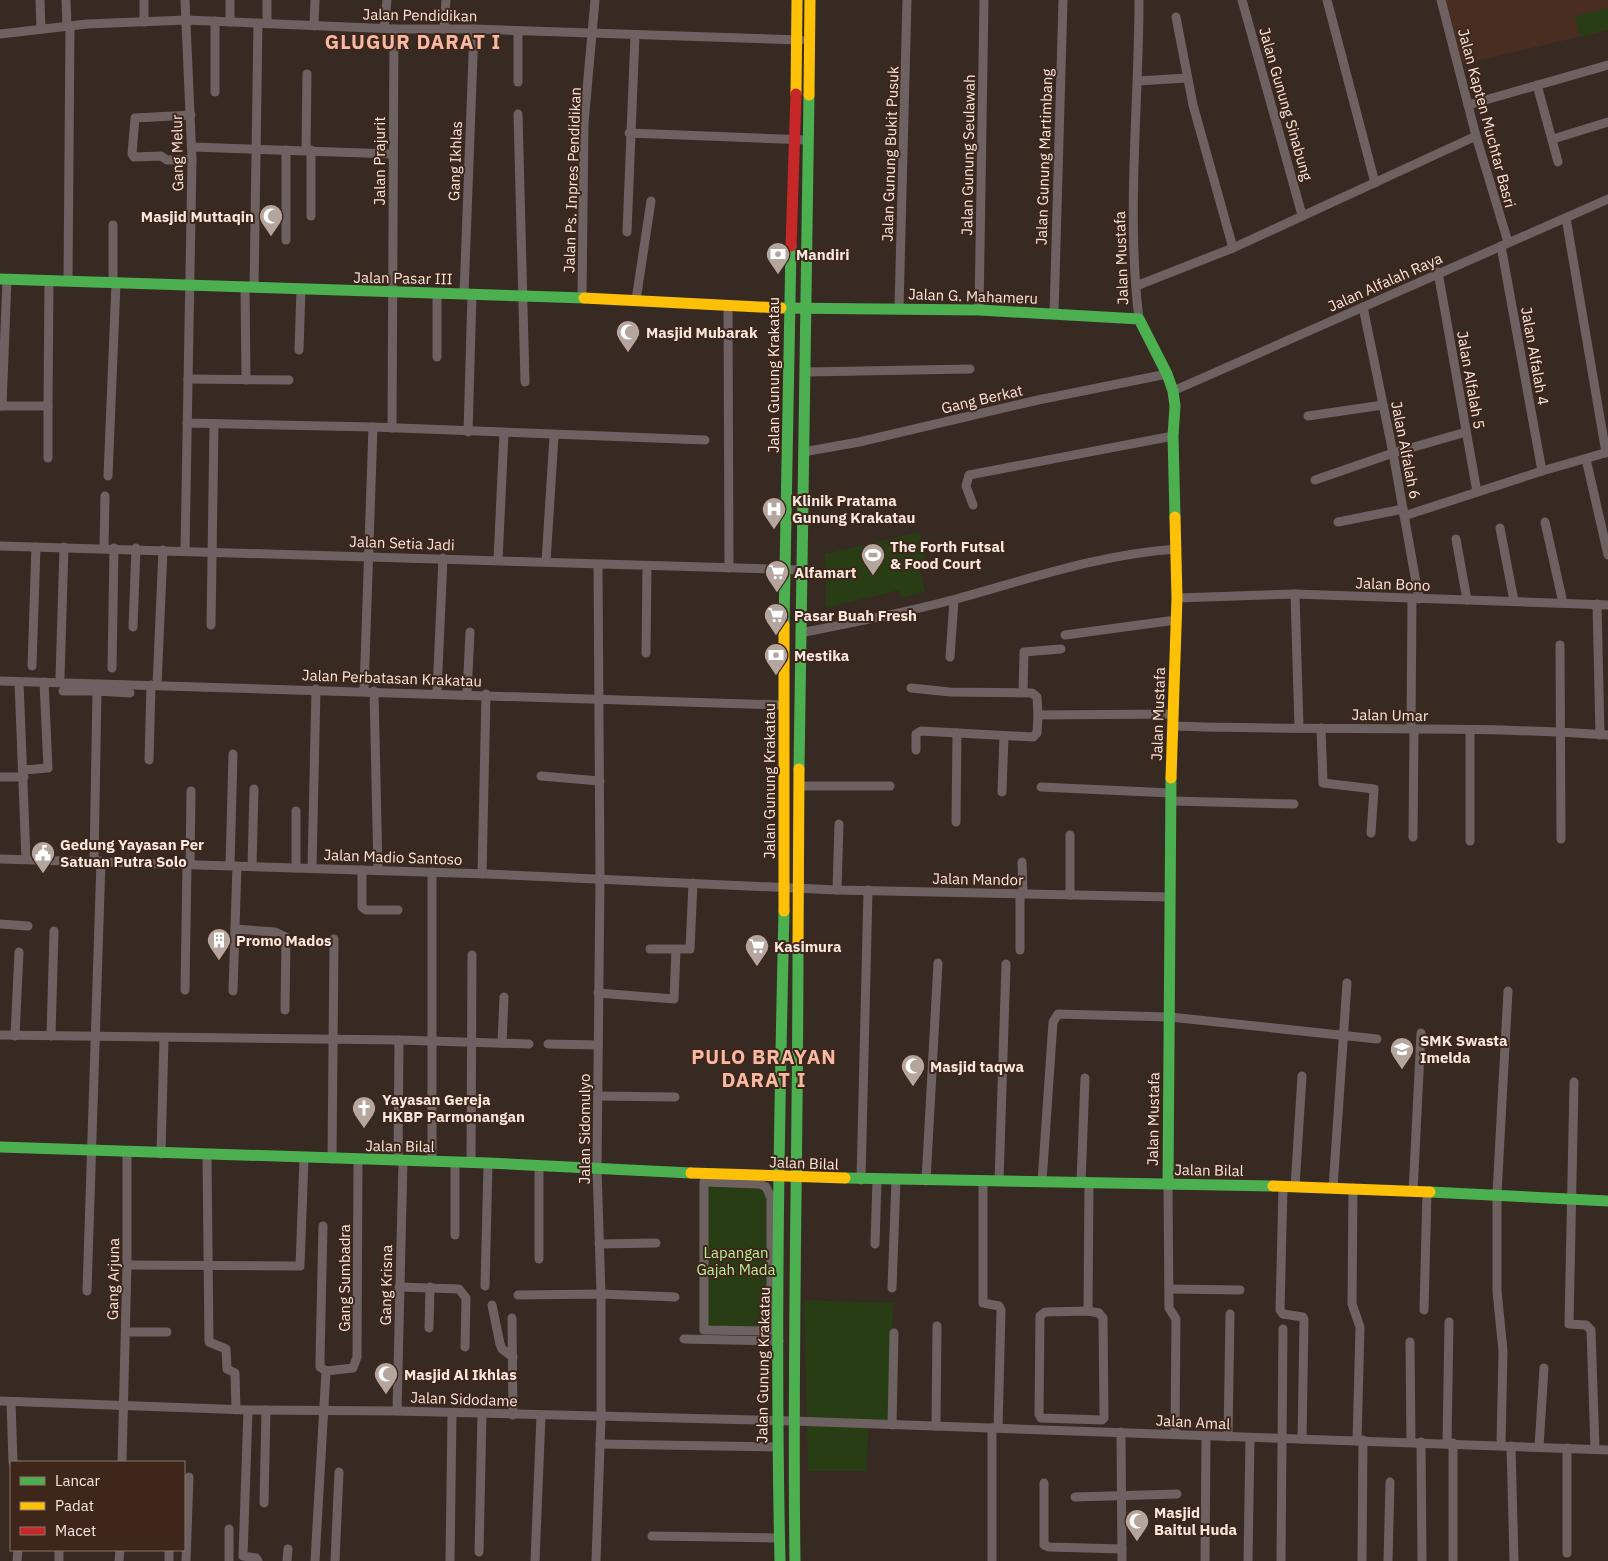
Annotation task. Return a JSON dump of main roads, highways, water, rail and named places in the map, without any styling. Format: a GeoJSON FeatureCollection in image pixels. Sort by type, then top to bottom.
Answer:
{"type":"FeatureCollection","features":[{"type":"Feature","properties":{"kind":"main road","name":"Jalan Gunung Krakatau"},"geometry":{"type":"LineString","coordinates":[[780,1561],[776,1334],[784,887],[783,705],[788,308],[795,139],[797,0]]}},
{"type":"Feature","properties":{"kind":"main road","name":"Jalan Gunung Krakatau"},"geometry":{"type":"LineString","coordinates":[[795,1561],[793,1421],[798,1177],[800,634],[803,570],[810,0]]}},
{"type":"Feature","properties":{"kind":"main road","name":"Jalan Pasar III"},"geometry":{"type":"LineString","coordinates":[[3,279],[582,298],[806,308]]}},
{"type":"Feature","properties":{"kind":"main road","name":"Jalan G. Mahameru"},"geometry":{"type":"LineString","coordinates":[[806,308],[979,310],[1139,319]]}},
{"type":"Feature","properties":{"kind":"main road","name":"Jalan Mustafa"},"geometry":{"type":"LineString","coordinates":[[1139,319],[1167,374],[1173,391],[1177,598],[1172,720],[1168,1184]]}},
{"type":"Feature","properties":{"kind":"main road","name":"Jalan Bilal"},"geometry":{"type":"LineString","coordinates":[[0,1147],[207,1156],[488,1163],[597,1168],[704,1178],[798,1177],[926,1181],[999,1180],[1353,1188],[1608,1201]]}},
{"type":"Feature","properties":{"kind":"place","name":"Masjid Muttaqin"},"geometry":{"type":"Point","coordinates":[271,237]}},
{"type":"Feature","properties":{"kind":"place","name":"Mandiri"},"geometry":{"type":"Point","coordinates":[778,275]}},
{"type":"Feature","properties":{"kind":"place","name":"Masjid Mubarak"},"geometry":{"type":"Point","coordinates":[628,353]}},
{"type":"Feature","properties":{"kind":"place","name":"Klinik Pratama Gunung Krakatau"},"geometry":{"type":"Point","coordinates":[774,530]}},
{"type":"Feature","properties":{"kind":"place","name":"The Forth Futsal & Food Court"},"geometry":{"type":"Point","coordinates":[873,576]}},
{"type":"Feature","properties":{"kind":"place","name":"Alfamart"},"geometry":{"type":"Point","coordinates":[777,593]}},
{"type":"Feature","properties":{"kind":"place","name":"Pasar Buah Fresh"},"geometry":{"type":"Point","coordinates":[776,636]}},
{"type":"Feature","properties":{"kind":"place","name":"Mestika"},"geometry":{"type":"Point","coordinates":[776,676]}},
{"type":"Feature","properties":{"kind":"place","name":"Gedung Yayasan Per Satuan Putra Solo"},"geometry":{"type":"Point","coordinates":[43,874]}},
{"type":"Feature","properties":{"kind":"place","name":"Promo Mados"},"geometry":{"type":"Point","coordinates":[219,961]}},
{"type":"Feature","properties":{"kind":"place","name":"Kasimura"},"geometry":{"type":"Point","coordinates":[757,967]}},
{"type":"Feature","properties":{"kind":"place","name":"SMK Swasta Imelda"},"geometry":{"type":"Point","coordinates":[1402,1070]}},
{"type":"Feature","properties":{"kind":"place","name":"Masjid taqwa"},"geometry":{"type":"Point","coordinates":[913,1087]}},
{"type":"Feature","properties":{"kind":"place","name":"Yayasan Gereja HKBP Parmonangan"},"geometry":{"type":"Point","coordinates":[364,1129]}},
{"type":"Feature","properties":{"kind":"place","name":"Masjid Al Ikhlas"},"geometry":{"type":"Point","coordinates":[386,1395]}},
{"type":"Feature","properties":{"kind":"place","name":"Masjid Baitul Huda"},"geometry":{"type":"Point","coordinates":[1137,1542]}},
{"type":"Feature","properties":{"kind":"district","name":"GLUGUR DARAT I"},"geometry":{"type":"Point","coordinates":[413,41]}},
{"type":"Feature","properties":{"kind":"district","name":"PULO BRAYAN DARAT I"},"geometry":{"type":"Point","coordinates":[764,1068]}},
{"type":"Feature","properties":{"kind":"park label","name":"Lapangan Gajah Mada"},"geometry":{"type":"Point","coordinates":[736,1260]}}]}
